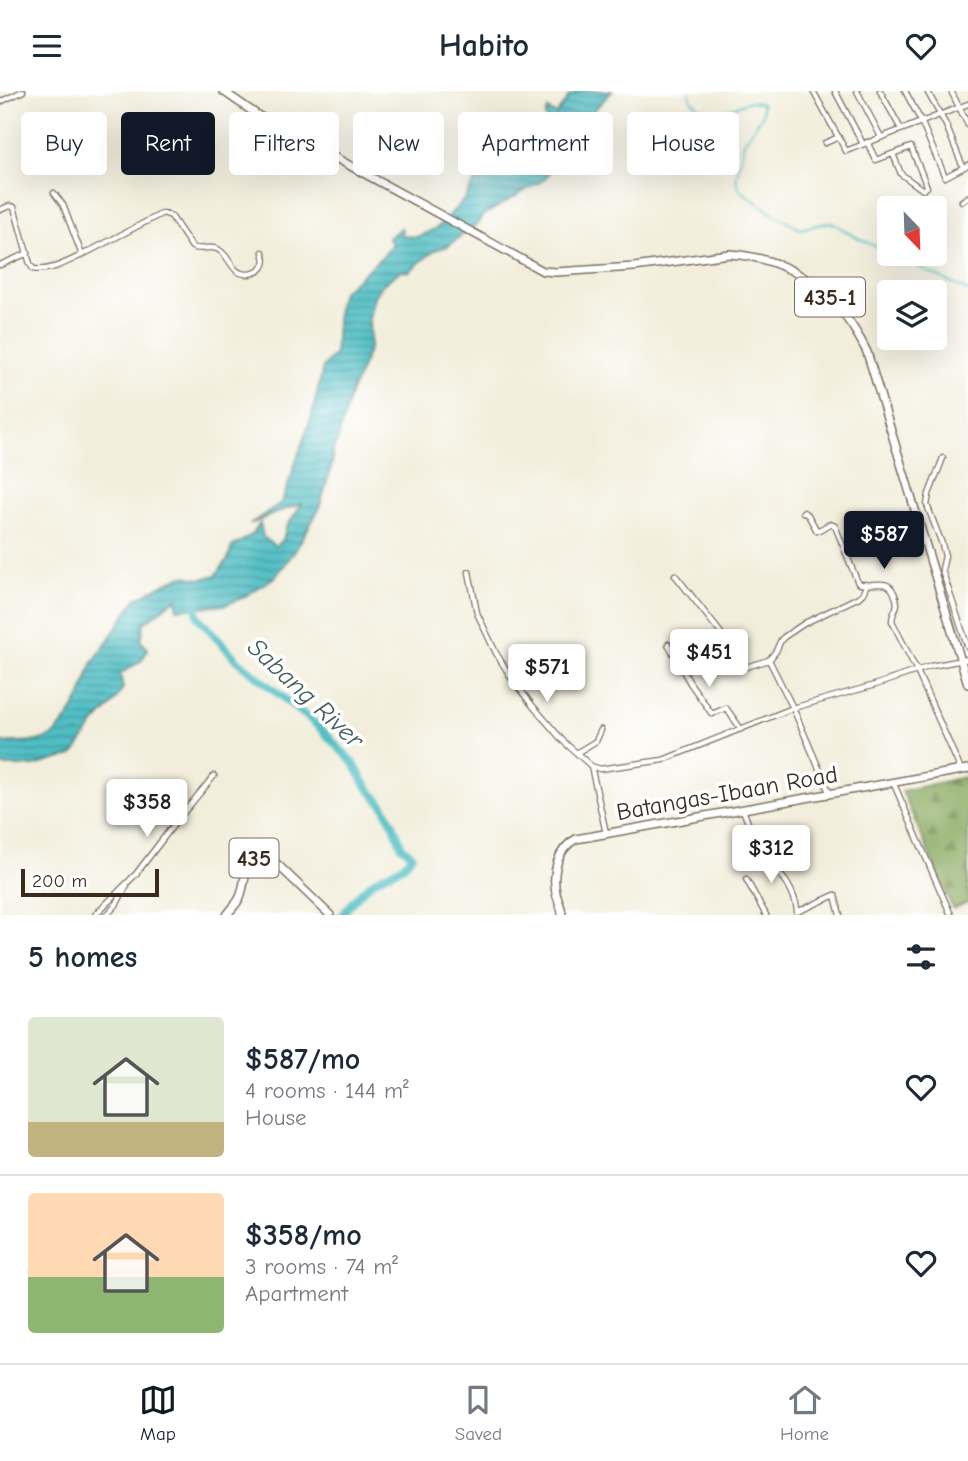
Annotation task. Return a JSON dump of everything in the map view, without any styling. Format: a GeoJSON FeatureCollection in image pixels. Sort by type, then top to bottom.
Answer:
{"type":"FeatureCollection","features":[{"type":"Feature","properties":{"kind":"main road","name":"435-1"},"geometry":{"type":"LineString","coordinates":[[223,91],[259,116],[543,271],[634,267],[729,254],[759,258],[787,269],[817,286],[840,308],[867,352],[964,660],[968,684]]}},
{"type":"Feature","properties":{"kind":"main road","name":"Batangas-Ibaan Road"},"geometry":{"type":"LineString","coordinates":[[562,915],[555,890],[556,867],[562,850],[576,839],[965,769]]}},
{"type":"Feature","properties":{"kind":"main road","name":"435"},"geometry":{"type":"LineString","coordinates":[[227,915],[239,899],[249,861],[257,857],[267,858],[277,864],[330,915]]}},
{"type":"Feature","properties":{"kind":"street"},"geometry":{"type":"LineString","coordinates":[[0,102],[23,91]]}},
{"type":"Feature","properties":{"kind":"street"},"geometry":{"type":"LineString","coordinates":[[813,91],[846,151],[968,104]]}},
{"type":"Feature","properties":{"kind":"street"},"geometry":{"type":"LineString","coordinates":[[835,91],[876,160],[911,147],[928,187],[923,190],[901,174],[893,154]]}},
{"type":"Feature","properties":{"kind":"street"},"geometry":{"type":"LineString","coordinates":[[857,91],[881,137]]}},
{"type":"Feature","properties":{"kind":"street"},"geometry":{"type":"LineString","coordinates":[[880,91],[901,129]]}},
{"type":"Feature","properties":{"kind":"street"},"geometry":{"type":"LineString","coordinates":[[905,91],[945,177],[965,166],[927,91]]}},
{"type":"Feature","properties":{"kind":"street"},"geometry":{"type":"LineString","coordinates":[[951,91],[968,125]]}},
{"type":"Feature","properties":{"kind":"street"},"geometry":{"type":"LineString","coordinates":[[825,143],[839,137]]}},
{"type":"Feature","properties":{"kind":"street"},"geometry":{"type":"LineString","coordinates":[[54,193],[63,205],[82,255]]}},
{"type":"Feature","properties":{"kind":"street"},"geometry":{"type":"LineString","coordinates":[[962,201],[968,197]]}},
{"type":"Feature","properties":{"kind":"street"},"geometry":{"type":"LineString","coordinates":[[0,210],[14,207],[30,264],[33,269],[38,270],[62,265],[163,213],[171,216],[192,247],[196,250],[209,247],[221,250],[239,274],[259,271],[265,264],[263,252]]}},
{"type":"Feature","properties":{"kind":"street"},"geometry":{"type":"LineString","coordinates":[[0,265],[27,253]]}},
{"type":"Feature","properties":{"kind":"street"},"geometry":{"type":"LineString","coordinates":[[943,458],[927,505],[945,556],[942,570],[968,647]]}},
{"type":"Feature","properties":{"kind":"street"},"geometry":{"type":"LineString","coordinates":[[803,512],[808,515],[817,531],[831,524],[835,526],[858,583],[866,586],[882,583],[894,591],[897,605],[892,621],[965,769]]}},
{"type":"Feature","properties":{"kind":"street"},"geometry":{"type":"LineString","coordinates":[[469,572],[477,613],[496,653],[526,698],[563,740],[591,766],[600,769],[663,760],[793,708],[931,666],[964,660]]}},
{"type":"Feature","properties":{"kind":"street"},"geometry":{"type":"LineString","coordinates":[[675,575],[744,666],[769,660],[782,639],[802,625],[859,597],[866,586]]}},
{"type":"Feature","properties":{"kind":"street"},"geometry":{"type":"LineString","coordinates":[[668,644],[690,683],[712,714],[726,708],[741,729]]}},
{"type":"Feature","properties":{"kind":"street"},"geometry":{"type":"LineString","coordinates":[[769,660],[830,794]]}},
{"type":"Feature","properties":{"kind":"street"},"geometry":{"type":"LineString","coordinates":[[578,752],[596,741],[601,730]]}},
{"type":"Feature","properties":{"kind":"street"},"geometry":{"type":"LineString","coordinates":[[591,766],[606,834]]}},
{"type":"Feature","properties":{"kind":"street"},"geometry":{"type":"LineString","coordinates":[[95,915],[131,879],[214,776]]}},
{"type":"Feature","properties":{"kind":"street"},"geometry":{"type":"LineString","coordinates":[[893,782],[951,915]]}},
{"type":"Feature","properties":{"kind":"street"},"geometry":{"type":"LineString","coordinates":[[743,810],[766,870],[779,874],[797,903],[794,914]]}},
{"type":"Feature","properties":{"kind":"street"},"geometry":{"type":"LineString","coordinates":[[754,840],[787,829]]}},
{"type":"Feature","properties":{"kind":"street"},"geometry":{"type":"LineString","coordinates":[[107,915],[131,879]]}},
{"type":"Feature","properties":{"kind":"street"},"geometry":{"type":"LineString","coordinates":[[746,879],[766,915]]}},
{"type":"Feature","properties":{"kind":"street"},"geometry":{"type":"LineString","coordinates":[[794,914],[835,895],[840,915]]}},
{"type":"Feature","properties":{"kind":"green space"},"geometry":{"type":"Polygon","coordinates":[[[964,777],[968,791],[968,902],[953,909],[902,791],[964,777]]]}},
{"type":"Feature","properties":{"kind":"water"},"geometry":{"type":"Polygon","coordinates":[[[577,91],[612,91],[592,112],[558,112],[570,95],[577,91]]]}},
{"type":"Feature","properties":{"kind":"water"},"geometry":{"type":"Polygon","coordinates":[[[482,175],[548,175],[482,216],[478,223],[448,246],[435,250],[408,272],[401,270],[382,285],[374,297],[369,318],[370,346],[351,391],[333,449],[332,464],[319,509],[295,551],[276,576],[244,597],[225,605],[177,609],[177,598],[144,623],[141,641],[148,649],[141,661],[120,674],[123,688],[73,755],[34,766],[0,766],[0,743],[37,741],[53,736],[69,717],[81,696],[92,664],[136,599],[183,576],[201,579],[216,575],[228,559],[232,547],[253,534],[260,523],[263,537],[275,546],[283,540],[286,528],[302,504],[250,524],[282,502],[312,415],[323,367],[335,354],[338,307],[342,292],[384,255],[393,244],[388,238],[401,228],[403,236],[417,237],[437,228],[464,200],[476,180],[482,175]]]}},
{"type":"Feature","properties":{"kind":"waterway"},"geometry":{"type":"LineString","coordinates":[[689,91],[691,99],[708,117],[750,101],[762,103],[763,114],[744,142],[736,179],[740,190],[800,229],[831,222],[877,247]]}},
{"type":"Feature","properties":{"kind":"waterway"},"geometry":{"type":"LineString","coordinates":[[916,266],[968,291]]}},
{"type":"Feature","properties":{"kind":"waterway","name":"Sabang River"},"geometry":{"type":"LineString","coordinates":[[194,597],[198,617],[237,660],[319,727],[354,764],[367,787],[383,805],[402,847],[412,855],[401,868],[369,885],[342,915]]}}]}
